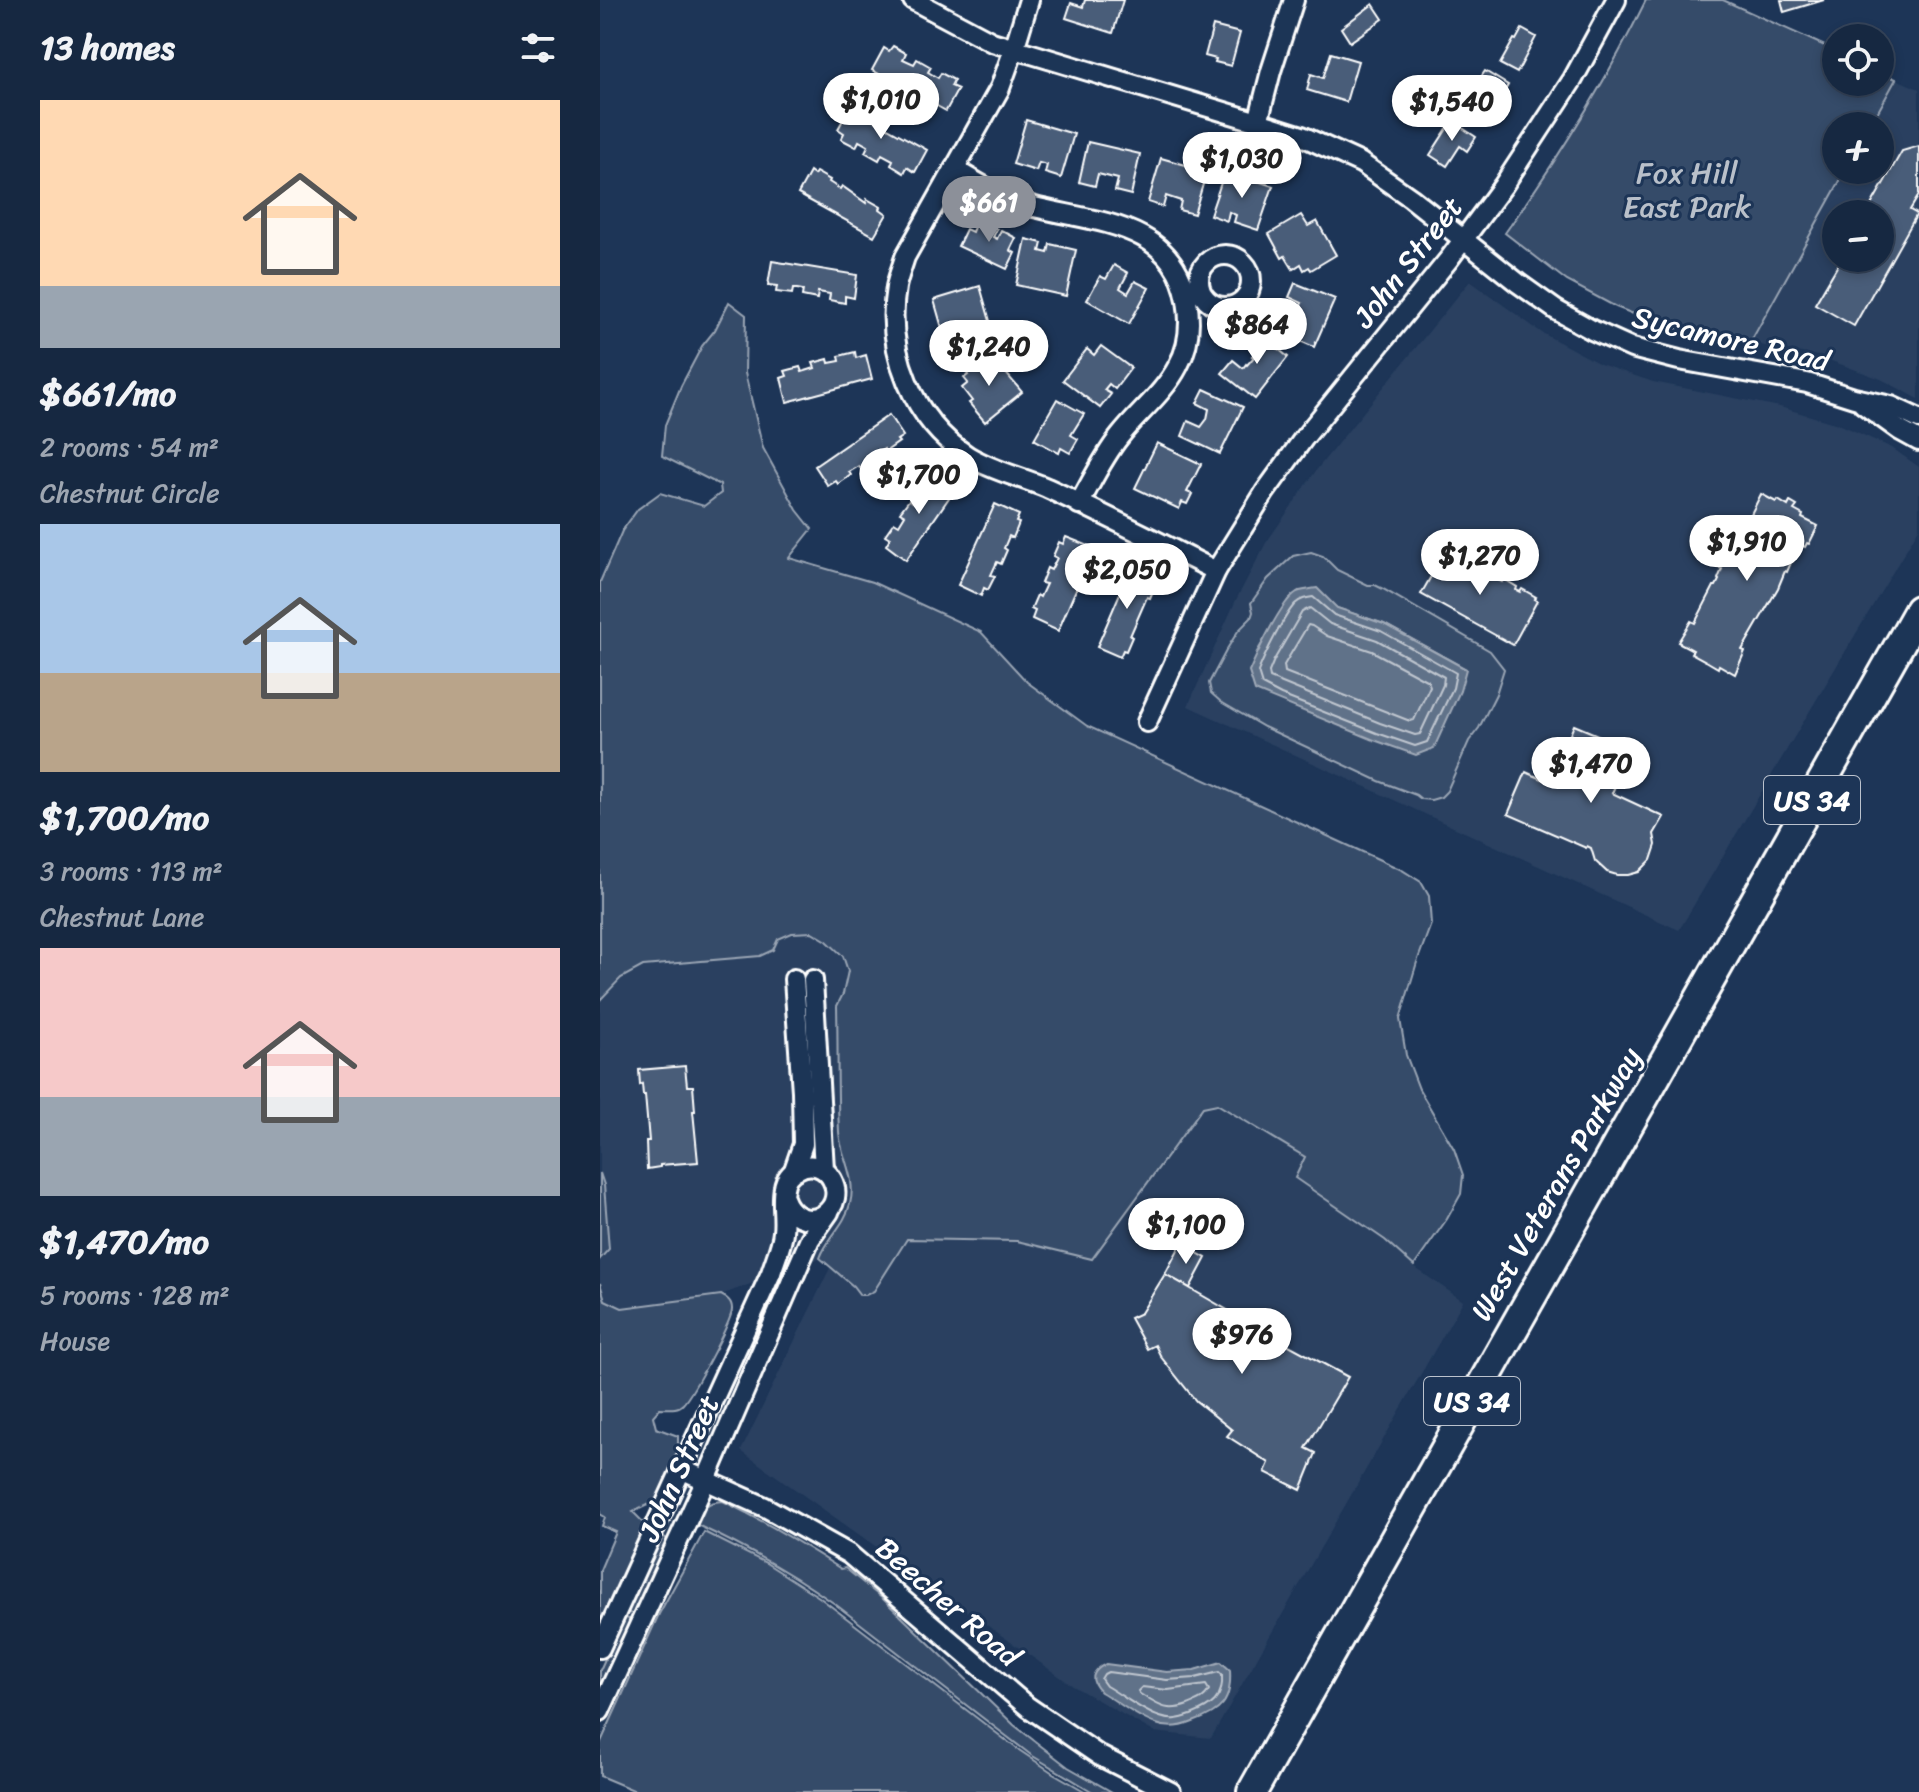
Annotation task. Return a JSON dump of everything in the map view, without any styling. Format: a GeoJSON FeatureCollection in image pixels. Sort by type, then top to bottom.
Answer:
{"type":"FeatureCollection","features":[{"type":"Feature","properties":{"kind":"main road","name":"West Veterans Parkway"},"geometry":{"type":"LineString","coordinates":[[1252,1792],[1919,610]]}},
{"type":"Feature","properties":{"kind":"street","name":"Sycamore Road"},"geometry":{"type":"LineString","coordinates":[[913,0],[992,42],[1302,136],[1361,163],[1556,310],[1632,348],[1679,360],[1807,383],[1891,406],[1919,419]]}},
{"type":"Feature","properties":{"kind":"street"},"geometry":{"type":"LineString","coordinates":[[1029,0],[1000,88],[905,257],[894,307],[899,360],[906,380],[931,422],[969,456],[1045,488],[1216,571]]}},
{"type":"Feature","properties":{"kind":"street"},"geometry":{"type":"LineString","coordinates":[[1258,122],[1294,0]]}},
{"type":"Feature","properties":{"kind":"street","name":"John Street"},"geometry":{"type":"LineString","coordinates":[[1147,722],[1216,571],[1265,492],[1304,438],[1464,239],[1539,134],[1616,0]]}},
{"type":"Feature","properties":{"kind":"street"},"geometry":{"type":"LineString","coordinates":[[954,169],[1020,203],[1117,225],[1142,236],[1163,252],[1192,292],[1189,334],[1177,368],[1109,449],[1079,504]]}},
{"type":"Feature","properties":{"kind":"street","name":"Sycamore Road"},"geometry":{"type":"LineString","coordinates":[[1854,398],[1919,441]]}},
{"type":"Feature","properties":{"kind":"street"},"geometry":{"type":"LineString","coordinates":[[794,979],[803,1144],[794,1170],[787,1178],[784,1198],[786,1205],[796,1215],[809,1219],[822,1216],[832,1207],[836,1197],[832,1177],[824,1169],[814,1166],[794,1170]]}},
{"type":"Feature","properties":{"kind":"street"},"geometry":{"type":"LineString","coordinates":[[813,980],[824,1169]]}},
{"type":"Feature","properties":{"kind":"street","name":"John Street"},"geometry":{"type":"LineString","coordinates":[[600,1648],[767,1282],[783,1235],[784,1198]]}},
{"type":"Feature","properties":{"kind":"street","name":"John Street"},"geometry":{"type":"LineString","coordinates":[[600,1711],[706,1480],[810,1239],[832,1207]]}},
{"type":"Feature","properties":{"kind":"street"},"geometry":{"type":"LineString","coordinates":[[767,1282],[787,1291]]}},
{"type":"Feature","properties":{"kind":"street","name":"Beecher Road"},"geometry":{"type":"LineString","coordinates":[[681,1469],[765,1507],[849,1554],[1028,1707],[1100,1756],[1171,1792]]}},
{"type":"Feature","properties":{"kind":"shaded area"},"geometry":{"type":"Polygon","coordinates":[[[1896,79],[1919,89],[1919,399],[1881,379],[1818,356],[1750,343],[1822,213],[1822,272],[1894,272],[1894,200],[1829,200],[1838,184],[1894,184],[1894,112],[1878,112],[1887,96],[1894,96],[1896,79]]]}},
{"type":"Feature","properties":{"kind":"shaded area"},"geometry":{"type":"Polygon","coordinates":[[[1470,281],[1542,333],[1600,364],[1653,382],[1780,407],[1841,425],[1892,448],[1919,467],[1919,528],[1679,930],[1188,706],[1236,600],[1266,543],[1318,468],[1470,281]]]}},
{"type":"Feature","properties":{"kind":"shaded area"},"geometry":{"type":"Polygon","coordinates":[[[812,932],[843,956],[848,971],[837,1006],[844,1159],[853,1181],[850,1204],[842,1222],[824,1246],[820,1258],[721,1295],[622,1308],[604,1300],[600,1259],[609,1249],[604,1185],[600,1173],[600,1000],[621,978],[643,966],[760,956],[773,950],[778,939],[792,933],[812,932]]]}},
{"type":"Feature","properties":{"kind":"shaded area"},"geometry":{"type":"Polygon","coordinates":[[[1217,1104],[1305,1158],[1295,1179],[1385,1240],[1414,1267],[1463,1301],[1211,1738],[1154,1732],[1073,1686],[741,1451],[830,1268],[860,1295],[874,1291],[906,1239],[1017,1241],[1092,1259],[1203,1107],[1217,1104]]]}},
{"type":"Feature","properties":{"kind":"green space","name":"Fox Hill East Park"},"geometry":{"type":"Polygon","coordinates":[[[1646,0],[1723,0],[1822,45],[1822,96],[1887,96],[1878,112],[1822,112],[1822,184],[1838,184],[1829,200],[1822,200],[1822,213],[1750,343],[1666,327],[1616,307],[1567,281],[1505,233],[1544,177],[1615,61],[1646,0]]]}},
{"type":"Feature","properties":{"kind":"green space"},"geometry":{"type":"Polygon","coordinates":[[[729,302],[746,315],[745,373],[763,448],[797,510],[812,529],[789,558],[872,582],[981,632],[1027,682],[1087,726],[1402,870],[1421,882],[1429,896],[1431,924],[1400,1019],[1406,1055],[1419,1089],[1454,1149],[1463,1175],[1461,1194],[1414,1266],[1385,1240],[1295,1178],[1305,1157],[1217,1104],[1203,1107],[1092,1259],[1017,1241],[907,1239],[874,1291],[860,1295],[820,1258],[844,1218],[852,1195],[838,1116],[837,1006],[848,971],[843,956],[812,932],[792,933],[778,939],[773,950],[760,956],[643,966],[621,978],[600,1000],[600,582],[622,531],[638,509],[660,493],[704,506],[721,493],[720,485],[662,456],[665,425],[681,386],[729,302]]]}},
{"type":"Feature","properties":{"kind":"green space"},"geometry":{"type":"Polygon","coordinates":[[[1311,552],[1323,556],[1337,570],[1383,589],[1490,651],[1504,669],[1496,694],[1469,741],[1447,791],[1441,797],[1421,799],[1379,781],[1264,727],[1211,693],[1209,683],[1227,649],[1251,618],[1251,603],[1268,579],[1293,556],[1311,552]],[[1299,591],[1288,600],[1257,652],[1466,669],[1384,624],[1299,591]]]}},
{"type":"Feature","properties":{"kind":"green space"},"geometry":{"type":"Polygon","coordinates":[[[600,1173],[604,1185],[609,1249],[600,1259],[600,1173]]]}},
{"type":"Feature","properties":{"kind":"green space"},"geometry":{"type":"Polygon","coordinates":[[[600,1283],[605,1300],[622,1308],[721,1295],[729,1300],[732,1309],[719,1341],[688,1398],[681,1406],[660,1408],[653,1416],[656,1428],[678,1436],[678,1455],[659,1498],[633,1512],[646,1525],[600,1634],[600,1570],[616,1532],[602,1526],[605,1517],[600,1514],[600,1283]]]}},
{"type":"Feature","properties":{"kind":"green space"},"geometry":{"type":"Polygon","coordinates":[[[723,1501],[841,1569],[845,1568],[883,1599],[1014,1725],[1068,1767],[1112,1792],[1093,1792],[1031,1755],[818,1592],[767,1561],[695,1524],[705,1507],[723,1501]]]}},
{"type":"Feature","properties":{"kind":"green space"},"geometry":{"type":"Polygon","coordinates":[[[704,1532],[766,1563],[819,1597],[1016,1748],[1086,1792],[638,1792],[600,1776],[600,1744],[659,1614],[704,1532]]]}},
{"type":"Feature","properties":{"kind":"green space"},"geometry":{"type":"Polygon","coordinates":[[[660,1537],[668,1540],[634,1615],[626,1612],[660,1537]]]}},
{"type":"Feature","properties":{"kind":"green space"},"geometry":{"type":"Polygon","coordinates":[[[624,1617],[631,1620],[600,1690],[600,1670],[624,1617]]]}},
{"type":"Feature","properties":{"kind":"water"},"geometry":{"type":"Polygon","coordinates":[[[1317,588],[1337,608],[1384,624],[1466,669],[1460,691],[1434,748],[1416,755],[1255,691],[1249,672],[1277,617],[1297,592],[1317,588]]]}},
{"type":"Feature","properties":{"kind":"water"},"geometry":{"type":"Polygon","coordinates":[[[1221,1662],[1230,1670],[1227,1698],[1218,1710],[1179,1726],[1161,1726],[1142,1718],[1101,1692],[1093,1680],[1097,1670],[1106,1664],[1167,1672],[1194,1670],[1221,1662]]]}},
{"type":"Feature","properties":{"kind":"building"},"geometry":{"type":"Polygon","coordinates":[[[1085,0],[1123,0],[1113,33],[1066,18],[1071,3],[1083,7],[1085,0]]]}},
{"type":"Feature","properties":{"kind":"building"},"geometry":{"type":"Polygon","coordinates":[[[1781,0],[1824,0],[1784,12],[1781,0]]]}},
{"type":"Feature","properties":{"kind":"building"},"geometry":{"type":"Polygon","coordinates":[[[1373,4],[1383,19],[1350,42],[1341,28],[1373,4]]]}},
{"type":"Feature","properties":{"kind":"building"},"geometry":{"type":"Polygon","coordinates":[[[1213,26],[1240,33],[1231,66],[1205,56],[1213,26]]]}},
{"type":"Feature","properties":{"kind":"building"},"geometry":{"type":"Polygon","coordinates":[[[1522,29],[1536,37],[1517,73],[1500,64],[1522,29]]]}},
{"type":"Feature","properties":{"kind":"building"},"geometry":{"type":"Polygon","coordinates":[[[893,46],[906,53],[903,59],[914,64],[917,59],[931,67],[928,72],[938,78],[941,73],[954,80],[951,86],[958,89],[946,111],[872,70],[884,48],[889,51],[893,46]]]}},
{"type":"Feature","properties":{"kind":"building"},"geometry":{"type":"Polygon","coordinates":[[[1331,53],[1358,61],[1346,102],[1307,90],[1311,74],[1323,78],[1331,53]]]}},
{"type":"Feature","properties":{"kind":"building"},"geometry":{"type":"Polygon","coordinates":[[[1485,71],[1508,85],[1487,123],[1466,110],[1469,104],[1465,101],[1485,71]]]}},
{"type":"Feature","properties":{"kind":"building"},"geometry":{"type":"Polygon","coordinates":[[[850,107],[927,150],[915,172],[907,167],[904,173],[891,165],[893,160],[882,154],[879,160],[865,152],[868,146],[859,141],[856,147],[841,139],[844,133],[838,129],[850,107]]]}},
{"type":"Feature","properties":{"kind":"building"},"geometry":{"type":"Polygon","coordinates":[[[1026,120],[1074,134],[1061,178],[1045,173],[1047,165],[1039,163],[1036,171],[1013,164],[1026,120]]]}},
{"type":"Feature","properties":{"kind":"building"},"geometry":{"type":"Polygon","coordinates":[[[1452,121],[1476,137],[1467,151],[1460,146],[1447,166],[1430,155],[1452,121]]]}},
{"type":"Feature","properties":{"kind":"building"},"geometry":{"type":"Polygon","coordinates":[[[1088,142],[1140,154],[1131,195],[1115,191],[1118,179],[1098,174],[1095,186],[1079,182],[1088,142]]]}},
{"type":"Feature","properties":{"kind":"building"},"geometry":{"type":"Polygon","coordinates":[[[1919,146],[1919,195],[1910,210],[1917,214],[1894,255],[1894,200],[1874,200],[1883,184],[1894,184],[1894,165],[1902,151],[1919,146]]]}},
{"type":"Feature","properties":{"kind":"building"},"geometry":{"type":"Polygon","coordinates":[[[1161,158],[1207,171],[1194,214],[1179,210],[1181,201],[1166,196],[1163,207],[1148,202],[1161,158]]]}},
{"type":"Feature","properties":{"kind":"building"},"geometry":{"type":"Polygon","coordinates":[[[1225,171],[1273,186],[1258,230],[1234,222],[1236,215],[1229,212],[1227,221],[1210,215],[1225,171]]]}},
{"type":"Feature","properties":{"kind":"building"},"geometry":{"type":"Polygon","coordinates":[[[810,172],[814,175],[816,172],[840,189],[842,186],[866,203],[867,199],[881,207],[887,214],[874,236],[798,194],[810,172]]]}},
{"type":"Feature","properties":{"kind":"building"},"geometry":{"type":"Polygon","coordinates":[[[1301,215],[1308,226],[1317,221],[1336,255],[1311,270],[1309,267],[1304,270],[1301,264],[1293,269],[1285,256],[1282,258],[1269,234],[1301,215]]]}},
{"type":"Feature","properties":{"kind":"building"},"geometry":{"type":"Polygon","coordinates":[[[977,220],[997,229],[993,237],[997,239],[1001,230],[1016,238],[1010,250],[1015,253],[1007,269],[958,246],[966,229],[972,232],[977,220]]]}},
{"type":"Feature","properties":{"kind":"building"},"geometry":{"type":"Polygon","coordinates":[[[1026,239],[1042,243],[1040,251],[1048,253],[1050,244],[1076,250],[1066,296],[1016,285],[1026,239]]]}},
{"type":"Feature","properties":{"kind":"building"},"geometry":{"type":"Polygon","coordinates":[[[772,261],[857,275],[854,298],[845,296],[845,303],[829,300],[830,294],[818,292],[817,299],[802,296],[803,290],[793,289],[792,294],[776,292],[777,286],[768,285],[772,261]]]}},
{"type":"Feature","properties":{"kind":"building"},"geometry":{"type":"Polygon","coordinates":[[[1114,265],[1128,273],[1120,288],[1128,293],[1135,281],[1149,288],[1129,324],[1087,300],[1100,276],[1106,279],[1114,265]]]}},
{"type":"Feature","properties":{"kind":"building"},"geometry":{"type":"Polygon","coordinates":[[[1834,272],[1884,272],[1854,326],[1815,304],[1834,272]]]}},
{"type":"Feature","properties":{"kind":"building"},"geometry":{"type":"Polygon","coordinates":[[[1295,283],[1335,299],[1314,347],[1276,331],[1282,316],[1295,321],[1302,308],[1302,303],[1289,297],[1295,283]]]}},
{"type":"Feature","properties":{"kind":"building"},"geometry":{"type":"Polygon","coordinates":[[[980,286],[994,335],[948,349],[934,300],[980,286]]]}},
{"type":"Feature","properties":{"kind":"building"},"geometry":{"type":"Polygon","coordinates":[[[1256,331],[1288,357],[1255,399],[1222,373],[1233,360],[1243,368],[1254,357],[1255,352],[1246,344],[1256,331]]]}},
{"type":"Feature","properties":{"kind":"building"},"geometry":{"type":"Polygon","coordinates":[[[1101,346],[1131,368],[1115,389],[1109,384],[1104,390],[1111,394],[1100,408],[1063,380],[1087,349],[1094,355],[1101,346]]]}},
{"type":"Feature","properties":{"kind":"building"},"geometry":{"type":"Polygon","coordinates":[[[855,352],[856,358],[866,355],[872,379],[787,402],[781,378],[787,376],[785,371],[800,367],[802,372],[815,368],[813,363],[828,359],[829,363],[840,361],[839,356],[855,352]]]}},
{"type":"Feature","properties":{"kind":"building"},"geometry":{"type":"Polygon","coordinates":[[[989,353],[1022,392],[985,422],[969,403],[972,401],[962,388],[968,383],[964,378],[968,375],[966,372],[989,353]]]}},
{"type":"Feature","properties":{"kind":"building"},"geometry":{"type":"Polygon","coordinates":[[[1204,389],[1243,407],[1220,454],[1182,436],[1188,421],[1201,427],[1207,419],[1209,409],[1197,403],[1204,389]]]}},
{"type":"Feature","properties":{"kind":"building"},"geometry":{"type":"Polygon","coordinates":[[[1057,399],[1084,414],[1071,435],[1078,439],[1070,453],[1061,448],[1059,453],[1034,439],[1057,399]]]}},
{"type":"Feature","properties":{"kind":"building"},"geometry":{"type":"Polygon","coordinates":[[[889,415],[903,436],[897,440],[899,442],[849,472],[851,475],[838,484],[836,481],[828,486],[815,466],[889,415]]]}},
{"type":"Feature","properties":{"kind":"building"},"geometry":{"type":"Polygon","coordinates":[[[1157,443],[1201,464],[1187,492],[1192,494],[1187,504],[1182,502],[1179,509],[1135,488],[1157,443]]]}},
{"type":"Feature","properties":{"kind":"building"},"geometry":{"type":"Polygon","coordinates":[[[934,474],[955,489],[906,560],[886,545],[890,538],[885,535],[894,522],[899,525],[905,515],[900,512],[909,500],[914,503],[920,494],[915,491],[924,479],[929,482],[934,474]]]}},
{"type":"Feature","properties":{"kind":"building"},"geometry":{"type":"Polygon","coordinates":[[[1761,494],[1788,506],[1790,502],[1797,506],[1794,510],[1803,515],[1802,518],[1818,526],[1809,544],[1805,547],[1801,545],[1785,571],[1742,650],[1745,651],[1735,674],[1691,653],[1693,650],[1678,642],[1691,621],[1695,623],[1722,569],[1697,557],[1704,545],[1729,561],[1754,518],[1750,516],[1761,494]]]}},
{"type":"Feature","properties":{"kind":"building"},"geometry":{"type":"Polygon","coordinates":[[[995,504],[1019,515],[1016,522],[1019,523],[1013,538],[1009,536],[1004,548],[1007,550],[1001,564],[997,562],[988,590],[984,588],[981,596],[958,585],[995,504]]]}},
{"type":"Feature","properties":{"kind":"building"},"geometry":{"type":"Polygon","coordinates":[[[1066,537],[1094,548],[1058,631],[1032,619],[1035,611],[1031,609],[1046,584],[1041,583],[1047,568],[1051,570],[1057,558],[1053,556],[1059,542],[1063,544],[1066,537]]]}},
{"type":"Feature","properties":{"kind":"building"},"geometry":{"type":"Polygon","coordinates":[[[1451,549],[1464,556],[1462,560],[1466,562],[1468,559],[1482,567],[1480,570],[1484,572],[1486,569],[1500,577],[1498,580],[1502,582],[1504,579],[1517,587],[1516,590],[1520,592],[1522,589],[1536,597],[1534,599],[1537,601],[1513,645],[1421,594],[1446,550],[1449,552],[1451,549]]]}},
{"type":"Feature","properties":{"kind":"building"},"geometry":{"type":"Polygon","coordinates":[[[1132,565],[1157,575],[1156,584],[1150,598],[1147,597],[1126,651],[1123,650],[1120,657],[1097,647],[1132,565]]]}},
{"type":"Feature","properties":{"kind":"building"},"geometry":{"type":"Polygon","coordinates":[[[1574,725],[1631,749],[1612,793],[1664,817],[1654,834],[1656,845],[1651,860],[1639,872],[1617,875],[1607,872],[1595,861],[1591,848],[1508,814],[1526,772],[1554,784],[1557,779],[1552,777],[1574,725]]]}},
{"type":"Feature","properties":{"kind":"building"},"geometry":{"type":"Polygon","coordinates":[[[685,1066],[687,1086],[693,1086],[698,1162],[647,1169],[646,1141],[649,1141],[645,1095],[640,1085],[639,1070],[685,1066]]]}},
{"type":"Feature","properties":{"kind":"building"},"geometry":{"type":"Polygon","coordinates":[[[1181,1244],[1206,1258],[1190,1288],[1165,1274],[1181,1244]]]}},
{"type":"Feature","properties":{"kind":"building"},"geometry":{"type":"Polygon","coordinates":[[[1165,1274],[1348,1377],[1306,1448],[1316,1453],[1301,1490],[1265,1472],[1269,1463],[1227,1436],[1232,1430],[1196,1401],[1155,1345],[1147,1349],[1130,1318],[1141,1313],[1165,1274]]]}}]}
